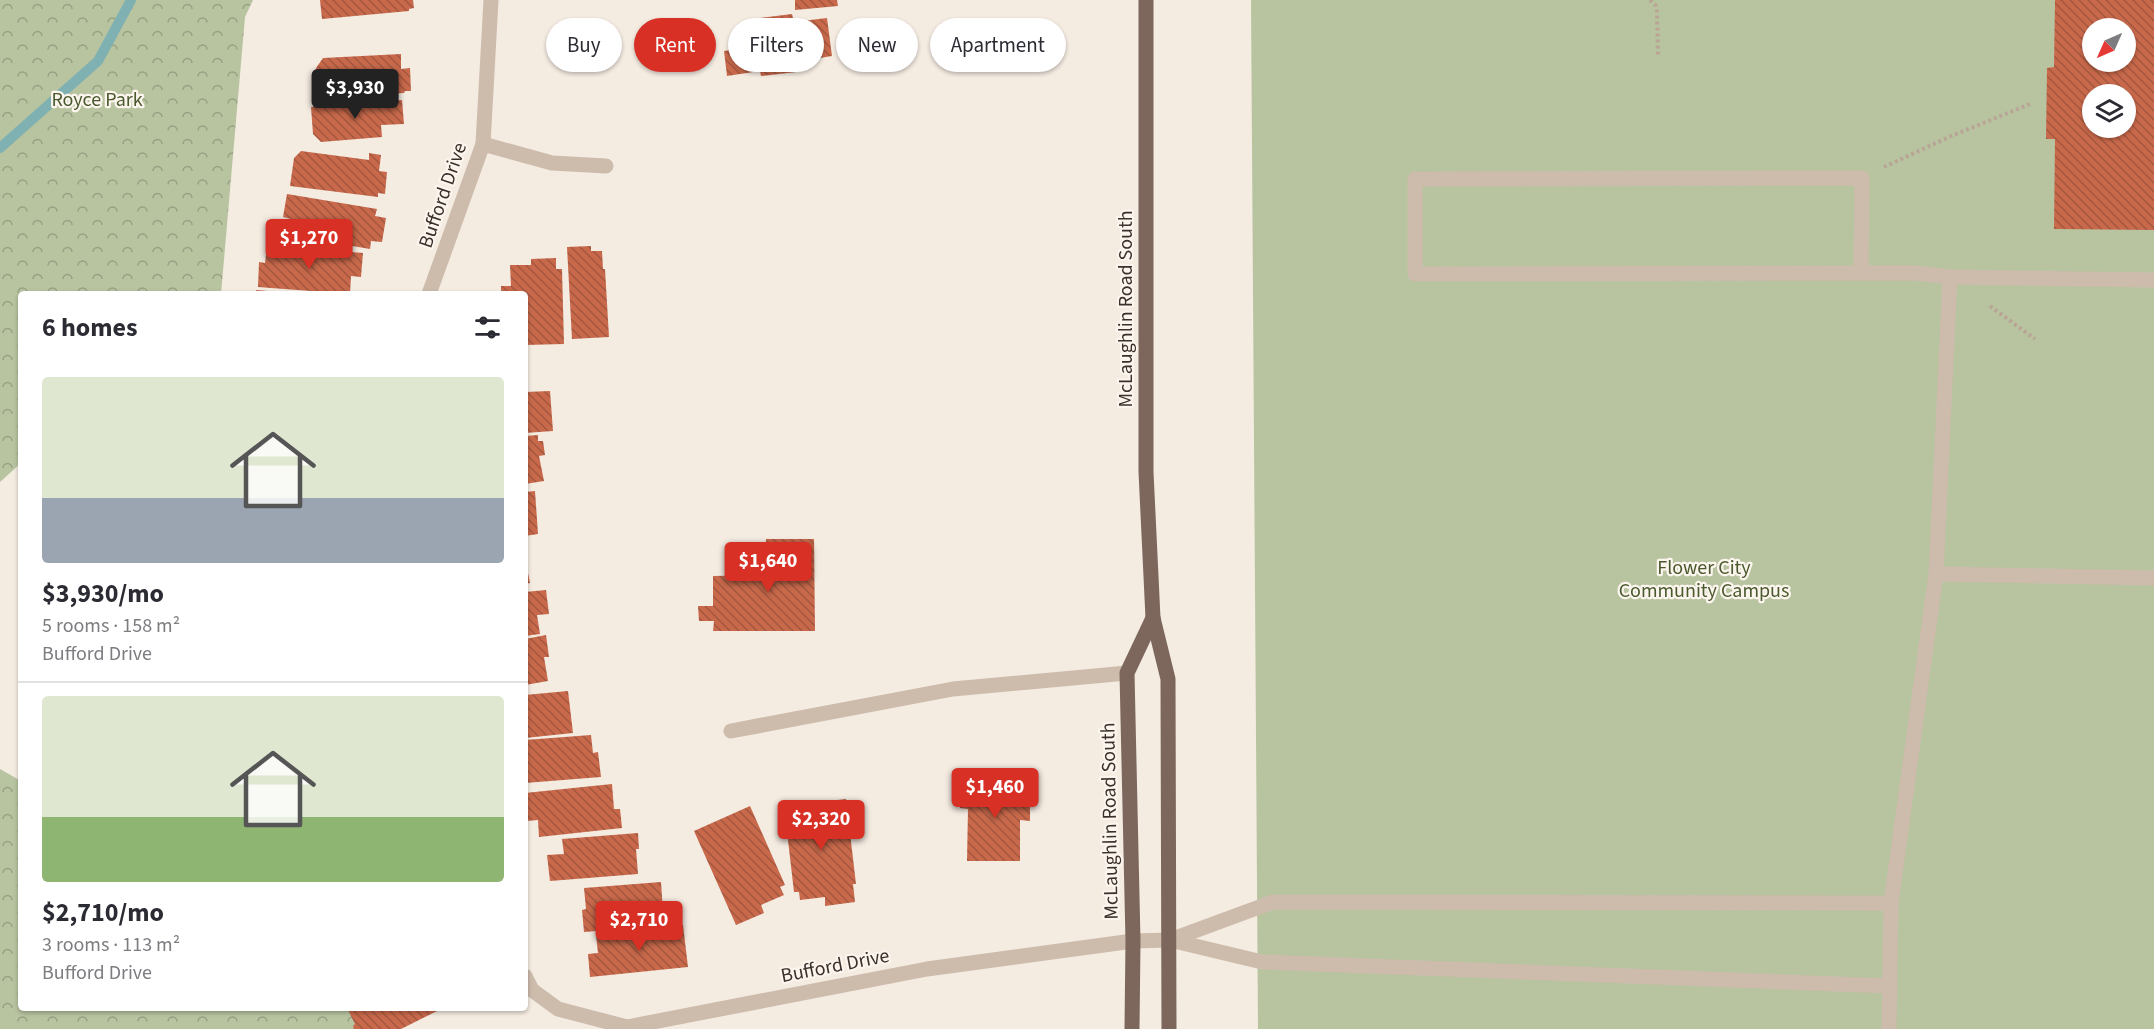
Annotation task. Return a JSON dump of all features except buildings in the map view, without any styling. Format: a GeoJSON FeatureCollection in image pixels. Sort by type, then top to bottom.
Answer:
{"type":"FeatureCollection","features":[{"type":"Feature","properties":{"kind":"main road","name":"McLaughlin Road South"},"geometry":{"type":"LineString","coordinates":[[1146,0],[1146,472],[1153,618],[1168,679],[1169,1029]]}},
{"type":"Feature","properties":{"kind":"main road","name":"McLaughlin Road South"},"geometry":{"type":"LineString","coordinates":[[1132,1029],[1133,941],[1127,673],[1153,618]]}},
{"type":"Feature","properties":{"kind":"street","name":"Bufford Drive"},"geometry":{"type":"LineString","coordinates":[[430,291],[483,144],[491,0]]}},
{"type":"Feature","properties":{"kind":"street"},"geometry":{"type":"LineString","coordinates":[[483,144],[552,163],[606,166]]}},
{"type":"Feature","properties":{"kind":"street"},"geometry":{"type":"LineString","coordinates":[[1861,273],[1862,178],[1415,179],[1415,274],[1916,273],[1950,276],[2154,280]]}},
{"type":"Feature","properties":{"kind":"street"},"geometry":{"type":"LineString","coordinates":[[1889,1029],[1891,903],[1936,574],[1950,276]]}},
{"type":"Feature","properties":{"kind":"street"},"geometry":{"type":"LineString","coordinates":[[1936,574],[2154,578]]}},
{"type":"Feature","properties":{"kind":"street"},"geometry":{"type":"LineString","coordinates":[[731,731],[953,689],[1127,673]]}},
{"type":"Feature","properties":{"kind":"street"},"geometry":{"type":"LineString","coordinates":[[1170,940],[1273,902],[1891,903]]}},
{"type":"Feature","properties":{"kind":"street","name":"Bufford Drive"},"geometry":{"type":"LineString","coordinates":[[528,982],[532,990],[558,1009],[627,1027],[927,969],[1133,941],[1170,940]]}},
{"type":"Feature","properties":{"kind":"street"},"geometry":{"type":"LineString","coordinates":[[1170,940],[1262,962],[1890,986]]}},
{"type":"Feature","properties":{"kind":"path"},"geometry":{"type":"LineString","coordinates":[[1650,0],[1656,6],[1658,57]]}},
{"type":"Feature","properties":{"kind":"path"},"geometry":{"type":"LineString","coordinates":[[1862,178],[1949,137],[2030,104]]}},
{"type":"Feature","properties":{"kind":"path"},"geometry":{"type":"LineString","coordinates":[[1988,304],[2035,339]]}},
{"type":"Feature","properties":{"kind":"green space","name":"Royce Park"},"geometry":{"type":"Polygon","coordinates":[[[0,0],[253,0],[245,17],[221,291],[18,291],[18,466],[0,482],[0,0]]]}},
{"type":"Feature","properties":{"kind":"green space","name":"Flower City Community Campus"},"geometry":{"type":"Polygon","coordinates":[[[1251,0],[2154,0],[2154,1029],[1258,1029],[1251,0]]]}},
{"type":"Feature","properties":{"kind":"green space"},"geometry":{"type":"Polygon","coordinates":[[[0,769],[18,779],[18,1011],[351,1011],[361,1029],[0,1029],[0,769]]]}},
{"type":"Feature","properties":{"kind":"waterway"},"geometry":{"type":"LineString","coordinates":[[0,148],[98,61],[131,0]]}}]}
